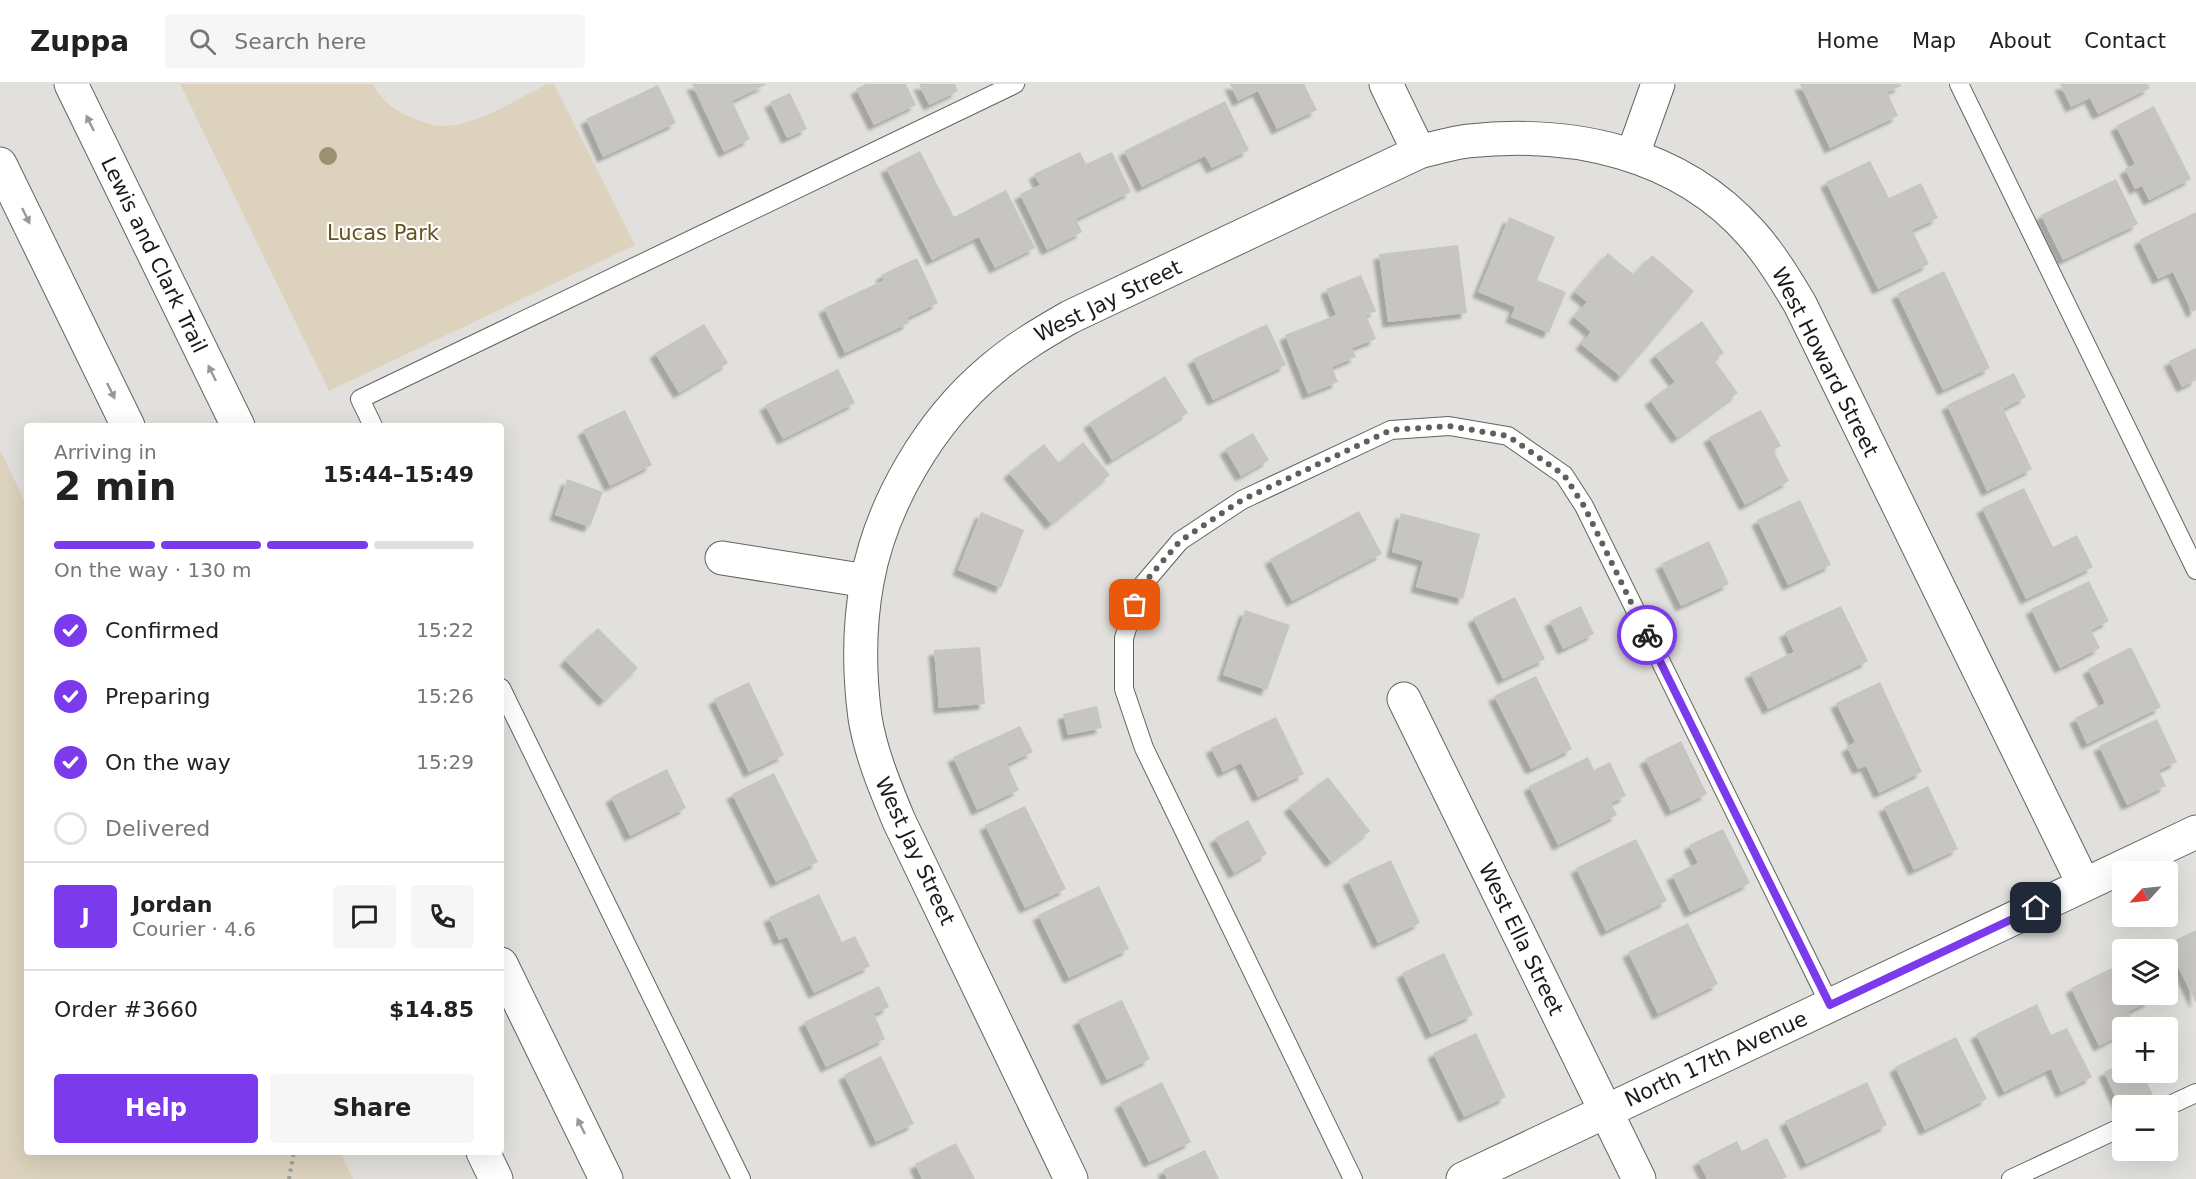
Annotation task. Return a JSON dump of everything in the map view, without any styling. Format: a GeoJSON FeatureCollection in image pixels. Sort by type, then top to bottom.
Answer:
{"type":"FeatureCollection","features":[{"type":"Feature","properties":{"kind":"main road","name":"Lewis and Clark Trail"},"geometry":{"type":"LineString","coordinates":[[71,84],[237,423]]}},
{"type":"Feature","properties":{"kind":"main road"},"geometry":{"type":"LineString","coordinates":[[1386,84],[1419,152]]}},
{"type":"Feature","properties":{"kind":"main road"},"geometry":{"type":"LineString","coordinates":[[1633,154],[1658,84]]}},
{"type":"Feature","properties":{"kind":"main road","name":"West Howard Street"},"geometry":{"type":"LineString","coordinates":[[1419,152],[1466,141],[1510,138],[1596,145],[1633,154],[1681,177],[1720,202],[1751,232],[1778,267],[1800,304],[2084,885]]}},
{"type":"Feature","properties":{"kind":"main road","name":"West Jay Street"},"geometry":{"type":"LineString","coordinates":[[1071,1179],[899,821],[877,766],[866,719],[861,671],[862,623],[867,581],[882,529],[901,484],[921,451],[955,405],[990,370],[1028,341],[1070,317],[1419,152]]}},
{"type":"Feature","properties":{"kind":"main road"},"geometry":{"type":"LineString","coordinates":[[0,164],[127,423]]}},
{"type":"Feature","properties":{"kind":"main road"},"geometry":{"type":"LineString","coordinates":[[722,558],[867,581]]}},
{"type":"Feature","properties":{"kind":"main road","name":"West Ella Street"},"geometry":{"type":"LineString","coordinates":[[1404,699],[1639,1179]]}},
{"type":"Feature","properties":{"kind":"main road","name":"North 17th Avenue"},"geometry":{"type":"LineString","coordinates":[[1463,1179],[2196,832]]}},
{"type":"Feature","properties":{"kind":"main road"},"geometry":{"type":"LineString","coordinates":[[504,969],[606,1179]]}},
{"type":"Feature","properties":{"kind":"main road"},"geometry":{"type":"LineString","coordinates":[[484,1155],[496,1179]]}},
{"type":"Feature","properties":{"kind":"lane"},"geometry":{"type":"LineString","coordinates":[[372,423],[360,399],[1015,84]]}},
{"type":"Feature","properties":{"kind":"lane"},"geometry":{"type":"LineString","coordinates":[[1959,84],[2196,570]]}},
{"type":"Feature","properties":{"kind":"lane"},"geometry":{"type":"LineString","coordinates":[[1353,1179],[1144,748],[1124,689],[1124,638],[1140,588],[1180,541],[1242,500],[1391,430],[1449,426],[1508,436],[1564,475],[1584,506],[1830,1005]]}},
{"type":"Feature","properties":{"kind":"lane"},"geometry":{"type":"LineString","coordinates":[[504,694],[741,1179]]}},
{"type":"Feature","properties":{"kind":"lane"},"geometry":{"type":"LineString","coordinates":[[2178,1101],[2196,1093]]}},
{"type":"Feature","properties":{"kind":"lane"},"geometry":{"type":"LineString","coordinates":[[2011,1179],[2112,1132]]}},
{"type":"Feature","properties":{"kind":"path"},"geometry":{"type":"LineString","coordinates":[[289,1179],[293,1155]]}},
{"type":"Feature","properties":{"kind":"green space","name":"Lucas Park"},"geometry":{"type":"Polygon","coordinates":[[[180,84],[373,84],[384,100],[399,111],[425,123],[441,126],[468,122],[482,117],[547,84],[554,84],[635,245],[329,391],[180,84]]]}},
{"type":"Feature","properties":{"kind":"green space"},"geometry":{"type":"Polygon","coordinates":[[[0,450],[24,500],[24,1155],[341,1155],[353,1179],[0,1179],[0,450]]]}},
{"type":"Feature","properties":{"kind":"building"},"geometry":{"type":"Polygon","coordinates":[[[692,84],[767,84],[732,101],[750,139],[724,152],[692,84]]]}},
{"type":"Feature","properties":{"kind":"building"},"geometry":{"type":"Polygon","coordinates":[[[866,84],[906,84],[916,105],[874,125],[856,89],[866,84]]]}},
{"type":"Feature","properties":{"kind":"building"},"geometry":{"type":"Polygon","coordinates":[[[919,84],[955,84],[958,91],[929,105],[919,84]]]}},
{"type":"Feature","properties":{"kind":"building"},"geometry":{"type":"Polygon","coordinates":[[[1230,84],[1304,84],[1317,110],[1277,129],[1258,91],[1238,101],[1230,84]]]}},
{"type":"Feature","properties":{"kind":"building"},"geometry":{"type":"Polygon","coordinates":[[[1800,84],[1900,84],[1901,86],[1887,92],[1898,116],[1830,148],[1800,84]]]}},
{"type":"Feature","properties":{"kind":"building"},"geometry":{"type":"Polygon","coordinates":[[[2060,84],[2147,84],[2150,88],[2098,114],[2090,98],[2071,107],[2060,84]]]}},
{"type":"Feature","properties":{"kind":"building"},"geometry":{"type":"Polygon","coordinates":[[[658,85],[676,123],[603,157],[586,119],[658,85]]]}},
{"type":"Feature","properties":{"kind":"building"},"geometry":{"type":"Polygon","coordinates":[[[790,93],[807,129],[787,138],[770,102],[790,93]]]}},
{"type":"Feature","properties":{"kind":"building"},"geometry":{"type":"Polygon","coordinates":[[[1225,101],[1249,150],[1212,168],[1205,156],[1142,187],[1124,151],[1225,101]]]}},
{"type":"Feature","properties":{"kind":"building"},"geometry":{"type":"Polygon","coordinates":[[[2154,106],[2191,179],[2149,200],[2142,186],[2135,189],[2125,169],[2135,164],[2116,126],[2154,106]]]}},
{"type":"Feature","properties":{"kind":"building"},"geometry":{"type":"Polygon","coordinates":[[[920,151],[954,217],[1006,190],[1035,248],[995,268],[979,237],[932,260],[886,168],[920,151]]]}},
{"type":"Feature","properties":{"kind":"building"},"geometry":{"type":"Polygon","coordinates":[[[1080,152],[1086,164],[1112,152],[1131,192],[1076,219],[1082,232],[1047,250],[1020,194],[1040,185],[1034,174],[1080,152]]]}},
{"type":"Feature","properties":{"kind":"building"},"geometry":{"type":"Polygon","coordinates":[[[1870,161],[1889,198],[1921,183],[1938,218],[1912,230],[1929,264],[1878,289],[1826,182],[1870,161]]]}},
{"type":"Feature","properties":{"kind":"building"},"geometry":{"type":"Polygon","coordinates":[[[2116,179],[2138,224],[2063,260],[2041,215],[2116,179]]]}},
{"type":"Feature","properties":{"kind":"building"},"geometry":{"type":"Polygon","coordinates":[[[2196,212],[2196,310],[2192,312],[2173,272],[2158,279],[2139,240],[2196,212]]]}},
{"type":"Feature","properties":{"kind":"building"},"geometry":{"type":"Polygon","coordinates":[[[1509,217],[1555,237],[1537,280],[1566,292],[1549,333],[1511,317],[1515,307],[1478,292],[1509,217]]]}},
{"type":"Feature","properties":{"kind":"building"},"geometry":{"type":"Polygon","coordinates":[[[1458,245],[1467,313],[1388,322],[1379,254],[1458,245]]]}},
{"type":"Feature","properties":{"kind":"building"},"geometry":{"type":"Polygon","coordinates":[[[1608,253],[1634,275],[1652,255],[1694,291],[1621,377],[1581,344],[1591,332],[1574,317],[1587,302],[1575,292],[1608,253]]]}},
{"type":"Feature","properties":{"kind":"building"},"geometry":{"type":"Polygon","coordinates":[[[917,258],[938,303],[907,318],[909,323],[845,353],[824,308],[884,280],[881,275],[917,258]]]}},
{"type":"Feature","properties":{"kind":"building"},"geometry":{"type":"Polygon","coordinates":[[[1944,271],[1990,368],[1943,390],[1897,294],[1944,271]]]}},
{"type":"Feature","properties":{"kind":"building"},"geometry":{"type":"Polygon","coordinates":[[[1361,275],[1376,311],[1366,315],[1376,339],[1352,348],[1356,357],[1332,367],[1338,382],[1308,394],[1285,335],[1336,315],[1326,289],[1361,275]]]}},
{"type":"Feature","properties":{"kind":"building"},"geometry":{"type":"Polygon","coordinates":[[[1702,321],[1724,353],[1714,360],[1738,393],[1677,438],[1650,400],[1675,382],[1655,355],[1702,321]]]}},
{"type":"Feature","properties":{"kind":"building"},"geometry":{"type":"Polygon","coordinates":[[[704,324],[728,363],[679,393],[655,353],[704,324]]]}},
{"type":"Feature","properties":{"kind":"building"},"geometry":{"type":"Polygon","coordinates":[[[1267,324],[1286,365],[1213,400],[1193,359],[1267,324]]]}},
{"type":"Feature","properties":{"kind":"building"},"geometry":{"type":"Polygon","coordinates":[[[2196,348],[2196,380],[2182,387],[2169,361],[2196,348]]]}},
{"type":"Feature","properties":{"kind":"building"},"geometry":{"type":"Polygon","coordinates":[[[838,369],[855,403],[783,439],[765,405],[838,369]]]}},
{"type":"Feature","properties":{"kind":"building"},"geometry":{"type":"Polygon","coordinates":[[[2014,373],[2026,397],[2003,409],[2032,469],[1987,491],[1947,405],[2014,373]]]}},
{"type":"Feature","properties":{"kind":"building"},"geometry":{"type":"Polygon","coordinates":[[[1165,376],[1188,413],[1112,460],[1089,423],[1165,376]]]}},
{"type":"Feature","properties":{"kind":"building"},"geometry":{"type":"Polygon","coordinates":[[[625,410],[652,465],[610,486],[583,430],[625,410]]]}},
{"type":"Feature","properties":{"kind":"building"},"geometry":{"type":"Polygon","coordinates":[[[1761,410],[1781,446],[1773,450],[1789,481],[1745,505],[1709,437],[1761,410]]]}},
{"type":"Feature","properties":{"kind":"building"},"geometry":{"type":"Polygon","coordinates":[[[1253,433],[1269,460],[1241,476],[1225,449],[1253,433]]]}},
{"type":"Feature","properties":{"kind":"building"},"geometry":{"type":"Polygon","coordinates":[[[1083,442],[1110,475],[1051,524],[1009,473],[1044,444],[1059,463],[1083,442]]]}},
{"type":"Feature","properties":{"kind":"building"},"geometry":{"type":"Polygon","coordinates":[[[567,479],[603,492],[590,527],[555,515],[567,479]]]}},
{"type":"Feature","properties":{"kind":"building"},"geometry":{"type":"Polygon","coordinates":[[[2024,488],[2053,547],[2077,535],[2093,567],[2026,599],[1982,508],[2024,488]]]}},
{"type":"Feature","properties":{"kind":"building"},"geometry":{"type":"Polygon","coordinates":[[[1800,500],[1831,565],[1788,585],[1757,520],[1800,500]]]}},
{"type":"Feature","properties":{"kind":"building"},"geometry":{"type":"Polygon","coordinates":[[[1359,511],[1382,554],[1292,601],[1270,559],[1359,511]]]}},
{"type":"Feature","properties":{"kind":"building"},"geometry":{"type":"Polygon","coordinates":[[[981,512],[1024,530],[1001,588],[958,570],[981,512]]]}},
{"type":"Feature","properties":{"kind":"building"},"geometry":{"type":"Polygon","coordinates":[[[1401,513],[1480,534],[1463,599],[1416,587],[1423,561],[1392,552],[1401,513]]]}},
{"type":"Feature","properties":{"kind":"building"},"geometry":{"type":"Polygon","coordinates":[[[1709,541],[1729,584],[1681,606],[1661,564],[1709,541]]]}},
{"type":"Feature","properties":{"kind":"building"},"geometry":{"type":"Polygon","coordinates":[[[2089,581],[2109,621],[2091,630],[2100,648],[2060,668],[2031,609],[2089,581]]]}},
{"type":"Feature","properties":{"kind":"building"},"geometry":{"type":"Polygon","coordinates":[[[1515,597],[1545,659],[1503,679],[1473,618],[1515,597]]]}},
{"type":"Feature","properties":{"kind":"building"},"geometry":{"type":"Polygon","coordinates":[[[1581,606],[1594,634],[1563,649],[1550,621],[1581,606]]]}},
{"type":"Feature","properties":{"kind":"building"},"geometry":{"type":"Polygon","coordinates":[[[1841,606],[1868,661],[1768,709],[1750,673],[1794,652],[1785,632],[1841,606]]]}},
{"type":"Feature","properties":{"kind":"building"},"geometry":{"type":"Polygon","coordinates":[[[1245,610],[1290,625],[1267,690],[1223,675],[1245,610]]]}},
{"type":"Feature","properties":{"kind":"building"},"geometry":{"type":"Polygon","coordinates":[[[598,628],[638,668],[604,701],[565,660],[598,628]]]}},
{"type":"Feature","properties":{"kind":"building"},"geometry":{"type":"Polygon","coordinates":[[[980,647],[985,704],[939,708],[934,650],[980,647]]]}},
{"type":"Feature","properties":{"kind":"building"},"geometry":{"type":"Polygon","coordinates":[[[2131,647],[2161,707],[2087,744],[2075,718],[2105,703],[2088,669],[2131,647]]]}},
{"type":"Feature","properties":{"kind":"building"},"geometry":{"type":"Polygon","coordinates":[[[1536,676],[1572,749],[1531,769],[1494,696],[1536,676]]]}},
{"type":"Feature","properties":{"kind":"building"},"geometry":{"type":"Polygon","coordinates":[[[749,682],[784,755],[749,772],[714,699],[749,682]]]}},
{"type":"Feature","properties":{"kind":"building"},"geometry":{"type":"Polygon","coordinates":[[[1880,682],[1922,772],[1879,793],[1866,766],[1858,769],[1847,747],[1855,742],[1836,703],[1880,682]]]}},
{"type":"Feature","properties":{"kind":"building"},"geometry":{"type":"Polygon","coordinates":[[[1097,706],[1102,728],[1068,735],[1063,714],[1097,706]]]}},
{"type":"Feature","properties":{"kind":"building"},"geometry":{"type":"Polygon","coordinates":[[[1276,717],[1304,774],[1258,797],[1241,763],[1223,772],[1211,748],[1276,717]]]}},
{"type":"Feature","properties":{"kind":"building"},"geometry":{"type":"Polygon","coordinates":[[[2157,719],[2177,762],[2159,770],[2166,786],[2127,805],[2099,746],[2157,719]]]}},
{"type":"Feature","properties":{"kind":"building"},"geometry":{"type":"Polygon","coordinates":[[[1020,726],[1033,752],[1007,764],[1019,790],[977,810],[953,757],[1020,726]]]}},
{"type":"Feature","properties":{"kind":"building"},"geometry":{"type":"Polygon","coordinates":[[[1681,741],[1707,794],[1671,811],[1645,759],[1681,741]]]}},
{"type":"Feature","properties":{"kind":"building"},"geometry":{"type":"Polygon","coordinates":[[[1588,757],[1594,770],[1610,762],[1626,796],[1611,803],[1617,815],[1558,845],[1529,786],[1588,757]]]}},
{"type":"Feature","properties":{"kind":"building"},"geometry":{"type":"Polygon","coordinates":[[[667,769],[686,808],[630,836],[611,797],[667,769]]]}},
{"type":"Feature","properties":{"kind":"building"},"geometry":{"type":"Polygon","coordinates":[[[774,773],[818,862],[776,882],[732,794],[774,773]]]}},
{"type":"Feature","properties":{"kind":"building"},"geometry":{"type":"Polygon","coordinates":[[[1328,777],[1370,831],[1331,862],[1289,807],[1328,777]]]}},
{"type":"Feature","properties":{"kind":"building"},"geometry":{"type":"Polygon","coordinates":[[[1928,786],[1958,849],[1914,870],[1884,807],[1928,786]]]}},
{"type":"Feature","properties":{"kind":"building"},"geometry":{"type":"Polygon","coordinates":[[[1025,806],[1066,889],[1025,908],[985,825],[1025,806]]]}},
{"type":"Feature","properties":{"kind":"building"},"geometry":{"type":"Polygon","coordinates":[[[1248,820],[1267,854],[1234,873],[1215,838],[1248,820]]]}},
{"type":"Feature","properties":{"kind":"building"},"geometry":{"type":"Polygon","coordinates":[[[1723,829],[1750,883],[1690,912],[1672,875],[1698,863],[1689,845],[1723,829]]]}},
{"type":"Feature","properties":{"kind":"building"},"geometry":{"type":"Polygon","coordinates":[[[1636,839],[1667,901],[1606,931],[1576,868],[1636,839]]]}},
{"type":"Feature","properties":{"kind":"building"},"geometry":{"type":"Polygon","coordinates":[[[1391,860],[1420,923],[1378,943],[1348,880],[1391,860]]]}},
{"type":"Feature","properties":{"kind":"building"},"geometry":{"type":"Polygon","coordinates":[[[1099,886],[1129,949],[1069,978],[1038,915],[1099,886]]]}},
{"type":"Feature","properties":{"kind":"building"},"geometry":{"type":"Polygon","coordinates":[[[819,894],[842,942],[855,936],[870,966],[814,993],[787,937],[779,940],[769,917],[819,894]]]}},
{"type":"Feature","properties":{"kind":"building"},"geometry":{"type":"Polygon","coordinates":[[[1688,923],[1718,984],[1658,1014],[1628,952],[1688,923]]]}},
{"type":"Feature","properties":{"kind":"building"},"geometry":{"type":"Polygon","coordinates":[[[2196,930],[2196,1003],[2178,966],[2177,939],[2196,930]]]}},
{"type":"Feature","properties":{"kind":"building"},"geometry":{"type":"Polygon","coordinates":[[[1444,953],[1473,1015],[1431,1034],[1402,973],[1444,953]]]}},
{"type":"Feature","properties":{"kind":"building"},"geometry":{"type":"Polygon","coordinates":[[[2112,968],[2112,1005],[2142,1005],[2128,1012],[2130,1017],[2112,1017],[2112,1039],[2099,1046],[2071,988],[2112,968]]]}},
{"type":"Feature","properties":{"kind":"building"},"geometry":{"type":"Polygon","coordinates":[[[879,986],[889,1007],[874,1014],[885,1039],[826,1067],[804,1022],[879,986]]]}},
{"type":"Feature","properties":{"kind":"building"},"geometry":{"type":"Polygon","coordinates":[[[1122,1000],[1150,1059],[1107,1080],[1078,1020],[1122,1000]]]}},
{"type":"Feature","properties":{"kind":"building"},"geometry":{"type":"Polygon","coordinates":[[[2037,1004],[2051,1035],[2067,1028],[2092,1077],[2061,1092],[2051,1069],[2004,1092],[1976,1034],[2037,1004]]]}},
{"type":"Feature","properties":{"kind":"building"},"geometry":{"type":"Polygon","coordinates":[[[1476,1033],[1506,1097],[1464,1117],[1433,1053],[1476,1033]]]}},
{"type":"Feature","properties":{"kind":"building"},"geometry":{"type":"Polygon","coordinates":[[[1956,1037],[1987,1099],[1925,1130],[1895,1067],[1956,1037]]]}},
{"type":"Feature","properties":{"kind":"building"},"geometry":{"type":"Polygon","coordinates":[[[881,1056],[914,1124],[876,1142],[844,1075],[881,1056]]]}},
{"type":"Feature","properties":{"kind":"building"},"geometry":{"type":"Polygon","coordinates":[[[2112,1068],[2112,1083],[2147,1083],[2153,1095],[2114,1095],[2104,1072],[2112,1068]]]}},
{"type":"Feature","properties":{"kind":"building"},"geometry":{"type":"Polygon","coordinates":[[[1162,1082],[1191,1142],[1149,1162],[1120,1103],[1162,1082]]]}},
{"type":"Feature","properties":{"kind":"building"},"geometry":{"type":"Polygon","coordinates":[[[1867,1082],[1887,1125],[1806,1164],[1785,1121],[1867,1082]]]}},
{"type":"Feature","properties":{"kind":"building"},"geometry":{"type":"Polygon","coordinates":[[[1767,1138],[1787,1177],[1782,1179],[1707,1179],[1698,1161],[1737,1141],[1742,1151],[1767,1138]]]}},
{"type":"Feature","properties":{"kind":"building"},"geometry":{"type":"Polygon","coordinates":[[[956,1143],[975,1179],[922,1179],[915,1164],[956,1143]]]}},
{"type":"Feature","properties":{"kind":"building"},"geometry":{"type":"Polygon","coordinates":[[[1205,1150],[1219,1179],[1167,1179],[1163,1170],[1205,1150]]]}},
{"type":"Feature","properties":{"kind":"way so far"},"geometry":{"type":"LineString","coordinates":[[1135,605],[1140,588],[1180,541],[1242,500],[1391,430],[1449,426],[1508,436],[1564,475],[1584,506],[1647,635]]}},
{"type":"Feature","properties":{"kind":"route"},"geometry":{"type":"LineString","coordinates":[[1647,635],[1830,1005],[2036,908]]}}]}
